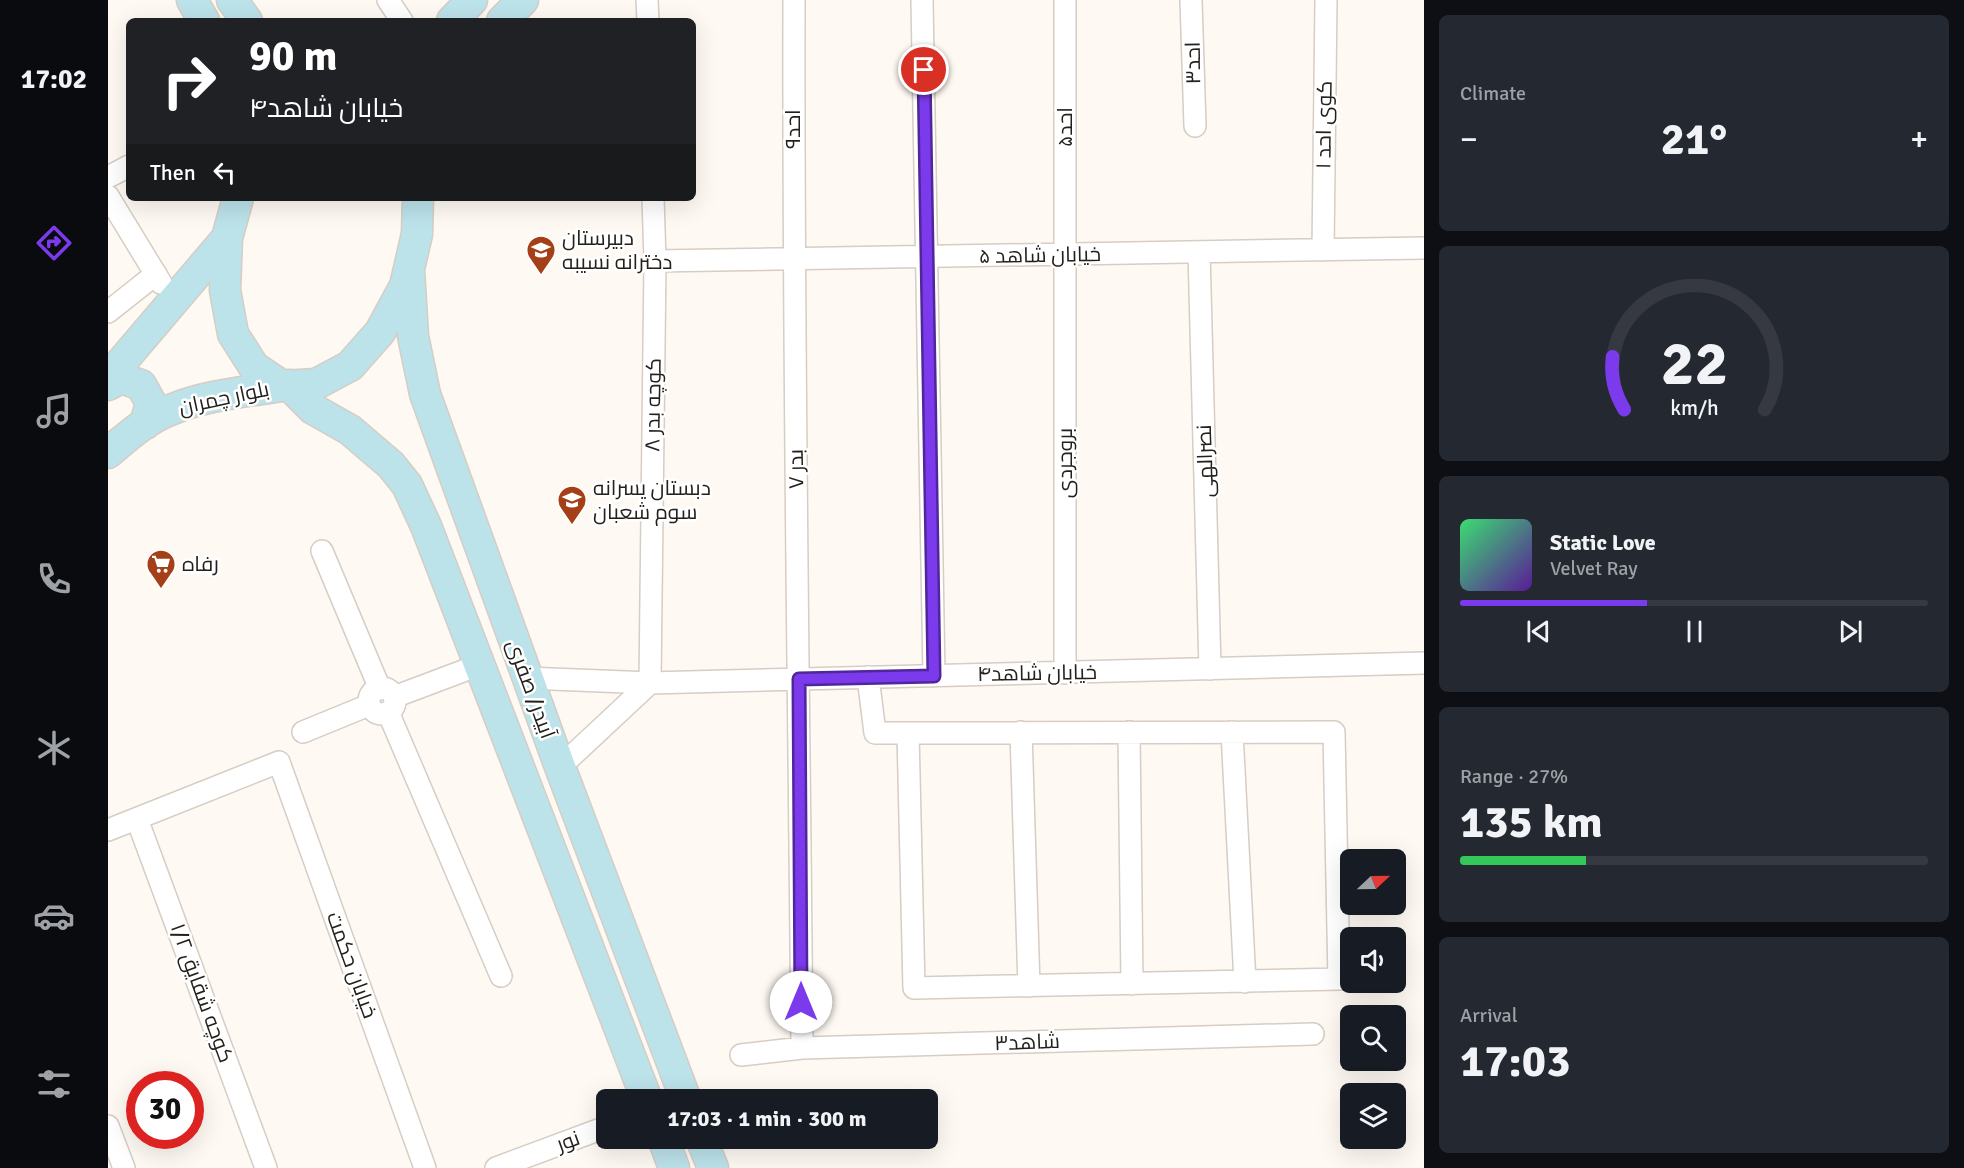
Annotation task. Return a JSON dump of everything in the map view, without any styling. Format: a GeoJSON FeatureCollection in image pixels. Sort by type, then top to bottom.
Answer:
{"type":"FeatureCollection","features":[{"type":"Feature","properties":{"kind":"main road"},"geometry":{"type":"LineString","coordinates":[[192,0],[202,18]]}},
{"type":"Feature","properties":{"kind":"main road"},"geometry":{"type":"LineString","coordinates":[[232,0],[245,18]]}},
{"type":"Feature","properties":{"kind":"main road"},"geometry":{"type":"LineString","coordinates":[[505,18],[523,0]]}},
{"type":"Feature","properties":{"kind":"main road"},"geometry":{"type":"LineString","coordinates":[[108,378],[227,238],[237,201]]}},
{"type":"Feature","properties":{"kind":"main road"},"geometry":{"type":"LineString","coordinates":[[409,270],[417,234],[418,201]]}},
{"type":"Feature","properties":{"kind":"main road","name":"آبیدر/ صفری"},"geometry":{"type":"LineString","coordinates":[[227,238],[225,290],[233,334],[254,367],[286,386],[314,408],[366,442],[391,465],[407,485],[426,526],[643,1089]]}},
{"type":"Feature","properties":{"kind":"main road","name":"آبیدر/ صفری"},"geometry":{"type":"LineString","coordinates":[[409,270],[413,336],[425,394],[527,678],[682,1089]]}},
{"type":"Feature","properties":{"kind":"main road","name":"بلوار چمران"},"geometry":{"type":"LineString","coordinates":[[108,453],[145,424],[172,409],[216,397],[286,386],[316,384],[350,366],[380,332],[405,286],[409,270]]}},
{"type":"Feature","properties":{"kind":"main road"},"geometry":{"type":"LineString","coordinates":[[108,385],[121,378],[141,385],[151,403],[145,424]]}},
{"type":"Feature","properties":{"kind":"main road"},"geometry":{"type":"LineString","coordinates":[[667,1149],[674,1168]]}},
{"type":"Feature","properties":{"kind":"main road"},"geometry":{"type":"LineString","coordinates":[[705,1149],[713,1168]]}},
{"type":"Feature","properties":{"kind":"street"},"geometry":{"type":"LineString","coordinates":[[388,0],[400,18]]}},
{"type":"Feature","properties":{"kind":"street"},"geometry":{"type":"LineString","coordinates":[[647,0],[648,18]]}},
{"type":"Feature","properties":{"kind":"street","name":"احد۹"},"geometry":{"type":"LineString","coordinates":[[793,259],[794,0]]}},
{"type":"Feature","properties":{"kind":"street"},"geometry":{"type":"LineString","coordinates":[[922,0],[934,676]]}},
{"type":"Feature","properties":{"kind":"street","name":"احد۵"},"geometry":{"type":"LineString","coordinates":[[1065,0],[1065,254]]}},
{"type":"Feature","properties":{"kind":"street","name":"احد۳"},"geometry":{"type":"LineString","coordinates":[[1191,0],[1195,126]]}},
{"type":"Feature","properties":{"kind":"street","name":"کوی احد ۱"},"geometry":{"type":"LineString","coordinates":[[1323,250],[1326,0]]}},
{"type":"Feature","properties":{"kind":"street"},"geometry":{"type":"LineString","coordinates":[[108,177],[126,168]]}},
{"type":"Feature","properties":{"kind":"street"},"geometry":{"type":"LineString","coordinates":[[108,196],[158,279],[108,312]]}},
{"type":"Feature","properties":{"kind":"street","name":"کوچه بدر ۸"},"geometry":{"type":"LineString","coordinates":[[650,683],[655,261],[653,201]]}},
{"type":"Feature","properties":{"kind":"street","name":"خیابان شاهد ۵"},"geometry":{"type":"LineString","coordinates":[[655,261],[1424,248]]}},
{"type":"Feature","properties":{"kind":"street","name":"نصرالهی"},"geometry":{"type":"LineString","coordinates":[[1199,252],[1210,669]]}},
{"type":"Feature","properties":{"kind":"street","name":"بروجردی"},"geometry":{"type":"LineString","coordinates":[[1065,254],[1065,673]]}},
{"type":"Feature","properties":{"kind":"street","name":"بدر ۷"},"geometry":{"type":"LineString","coordinates":[[793,259],[802,1048]]}},
{"type":"Feature","properties":{"kind":"street"},"geometry":{"type":"LineString","coordinates":[[322,552],[501,976]]}},
{"type":"Feature","properties":{"kind":"street","name":"خیابان شاهد۴"},"geometry":{"type":"LineString","coordinates":[[527,678],[650,683],[1424,663]]}},
{"type":"Feature","properties":{"kind":"street"},"geometry":{"type":"LineString","coordinates":[[303,732],[479,665]]}},
{"type":"Feature","properties":{"kind":"street"},"geometry":{"type":"LineString","coordinates":[[868,677],[875,733],[1334,732],[1339,979],[914,988],[909,733]]}},
{"type":"Feature","properties":{"kind":"street"},"geometry":{"type":"LineString","coordinates":[[560,767],[650,683]]}},
{"type":"Feature","properties":{"kind":"street"},"geometry":{"type":"LineString","coordinates":[[1021,732],[1029,986]]}},
{"type":"Feature","properties":{"kind":"street"},"geometry":{"type":"LineString","coordinates":[[1128,732],[1132,984]]}},
{"type":"Feature","properties":{"kind":"street"},"geometry":{"type":"LineString","coordinates":[[1232,732],[1245,981]]}},
{"type":"Feature","properties":{"kind":"street","name":"خیابان حکمت"},"geometry":{"type":"LineString","coordinates":[[137,819],[279,762],[425,1168]]}},
{"type":"Feature","properties":{"kind":"street"},"geometry":{"type":"LineString","coordinates":[[108,830],[137,819]]}},
{"type":"Feature","properties":{"kind":"street","name":"کوچه شقایق ۱/۲"},"geometry":{"type":"LineString","coordinates":[[137,819],[266,1168]]}},
{"type":"Feature","properties":{"kind":"street","name":"شاهد۳"},"geometry":{"type":"LineString","coordinates":[[741,1055],[802,1048],[1314,1034]]}},
{"type":"Feature","properties":{"kind":"street"},"geometry":{"type":"LineString","coordinates":[[108,1126],[124,1168]]}},
{"type":"Feature","properties":{"kind":"street","name":"نور"},"geometry":{"type":"LineString","coordinates":[[496,1168],[524,1163],[596,1131]]}},
{"type":"Feature","properties":{"kind":"place","name":"دبیرستان دخترانه نسیبه"},"geometry":{"type":"Point","coordinates":[541,276]}},
{"type":"Feature","properties":{"kind":"place","name":"دبستان پسرانه سوم شعبان"},"geometry":{"type":"Point","coordinates":[572,526]}},
{"type":"Feature","properties":{"kind":"place","name":"رفاه"},"geometry":{"type":"Point","coordinates":[161,590]}},
{"type":"Feature","properties":{"kind":"route"},"geometry":{"type":"LineString","coordinates":[[801,1002],[799,679],[934,676],[924,70]]}}]}
